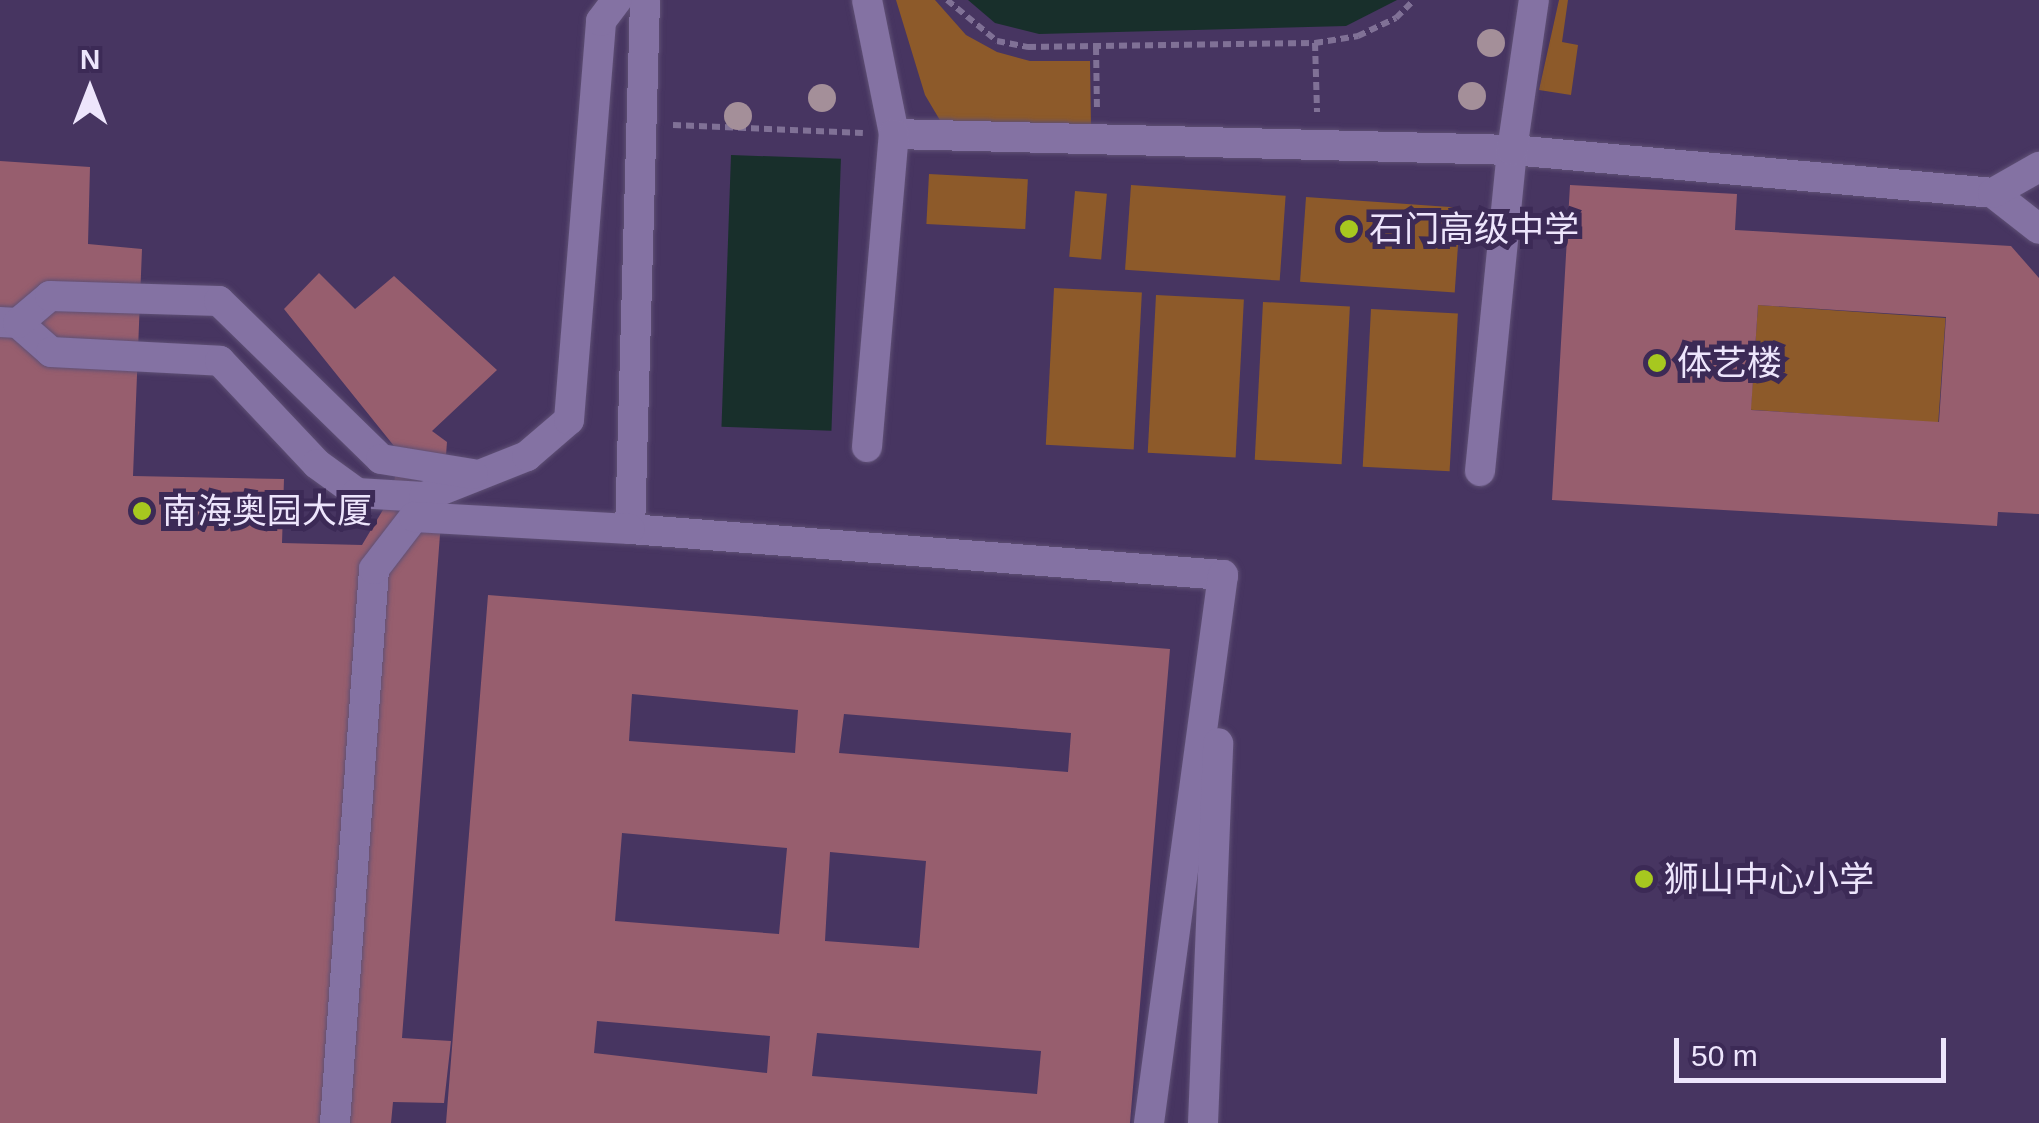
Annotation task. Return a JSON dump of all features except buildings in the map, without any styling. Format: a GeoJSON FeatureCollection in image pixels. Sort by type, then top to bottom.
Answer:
{"type":"FeatureCollection","features":[{"type":"Feature","properties":{"kind":"street"},"geometry":{"type":"LineString","coordinates":[[473,474],[381,459],[219,302],[50,296],[9,322],[51,352],[220,361],[317,464],[357,492],[424,497],[473,474],[527,456],[570,420],[601,21],[617,0]]}},
{"type":"Feature","properties":{"kind":"street"},"geometry":{"type":"LineString","coordinates":[[630,530],[644,0]]}},
{"type":"Feature","properties":{"kind":"street"},"geometry":{"type":"LineString","coordinates":[[866,0],[894,134],[866,447]]}},
{"type":"Feature","properties":{"kind":"street"},"geometry":{"type":"LineString","coordinates":[[1480,472],[1512,150],[1534,0]]}},
{"type":"Feature","properties":{"kind":"street"},"geometry":{"type":"LineString","coordinates":[[894,134],[1098,143],[1512,150],[1993,193],[2039,229]]}},
{"type":"Feature","properties":{"kind":"street"},"geometry":{"type":"LineString","coordinates":[[1993,193],[2039,167]]}},
{"type":"Feature","properties":{"kind":"street"},"geometry":{"type":"LineString","coordinates":[[335,1123],[374,569],[414,517],[1224,575]]}},
{"type":"Feature","properties":{"kind":"street"},"geometry":{"type":"LineString","coordinates":[[1149,1123],[1224,575]]}},
{"type":"Feature","properties":{"kind":"street"},"geometry":{"type":"LineString","coordinates":[[1203,1123],[1224,575]]}},
{"type":"Feature","properties":{"kind":"path"},"geometry":{"type":"LineString","coordinates":[[947,0],[998,41],[1096,47],[1314,43],[1358,36],[1396,18],[1414,0]]}},
{"type":"Feature","properties":{"kind":"path"},"geometry":{"type":"LineString","coordinates":[[1314,43],[1318,147]]}},
{"type":"Feature","properties":{"kind":"path"},"geometry":{"type":"LineString","coordinates":[[1096,47],[1098,143]]}},
{"type":"Feature","properties":{"kind":"path"},"geometry":{"type":"LineString","coordinates":[[674,125],[894,134]]}},
{"type":"Feature","properties":{"kind":"shaded area"},"geometry":{"type":"Polygon","coordinates":[[[896,0],[935,0],[966,35],[997,52],[1030,61],[1090,61],[1091,127],[941,122],[925,95],[896,0]]]}},
{"type":"Feature","properties":{"kind":"shaded area"},"geometry":{"type":"Polygon","coordinates":[[[968,0],[1397,0],[1346,26],[1039,34],[995,23],[968,0]]]}},
{"type":"Feature","properties":{"kind":"shaded area"},"geometry":{"type":"Polygon","coordinates":[[[1559,0],[1568,0],[1562,42],[1578,45],[1571,95],[1539,90],[1559,0]]]}},
{"type":"Feature","properties":{"kind":"shaded area"},"geometry":{"type":"Polygon","coordinates":[[[731,155],[841,159],[831,431],[722,427],[731,155]]]}},
{"type":"Feature","properties":{"kind":"shaded area"},"geometry":{"type":"Polygon","coordinates":[[[929,174],[1028,179],[1025,229],[926,224],[929,174]]]}},
{"type":"Feature","properties":{"kind":"shaded area"},"geometry":{"type":"Polygon","coordinates":[[[1131,185],[1286,196],[1280,281],[1125,270],[1131,185]]]}},
{"type":"Feature","properties":{"kind":"shaded area"},"geometry":{"type":"Polygon","coordinates":[[[1075,191],[1107,194],[1101,260],[1069,257],[1075,191]]]}},
{"type":"Feature","properties":{"kind":"shaded area"},"geometry":{"type":"Polygon","coordinates":[[[1306,197],[1461,208],[1455,293],[1300,282],[1306,197]]]}},
{"type":"Feature","properties":{"kind":"shaded area"},"geometry":{"type":"Polygon","coordinates":[[[1054,288],[1142,293],[1134,449],[1046,445],[1054,288]]]}},
{"type":"Feature","properties":{"kind":"shaded area"},"geometry":{"type":"Polygon","coordinates":[[[1156,295],[1244,300],[1236,457],[1148,453],[1156,295]]]}},
{"type":"Feature","properties":{"kind":"shaded area"},"geometry":{"type":"Polygon","coordinates":[[[1263,302],[1350,307],[1342,464],[1255,460],[1263,302]]]}},
{"type":"Feature","properties":{"kind":"shaded area"},"geometry":{"type":"Polygon","coordinates":[[[1758,305],[1946,318],[1938,423],[1751,410],[1758,305]]]}},
{"type":"Feature","properties":{"kind":"shaded area"},"geometry":{"type":"Polygon","coordinates":[[[1371,309],[1458,314],[1450,471],[1363,467],[1371,309]]]}},
{"type":"Feature","properties":{"kind":"place","name":"石门高级中学"},"geometry":{"type":"Point","coordinates":[1349,229]}},
{"type":"Feature","properties":{"kind":"place","name":"体艺楼"},"geometry":{"type":"Point","coordinates":[1657,363]}},
{"type":"Feature","properties":{"kind":"place","name":"南海奥园大厦"},"geometry":{"type":"Point","coordinates":[142,511]}},
{"type":"Feature","properties":{"kind":"place","name":"狮山中心小学"},"geometry":{"type":"Point","coordinates":[1644,879]}}]}
